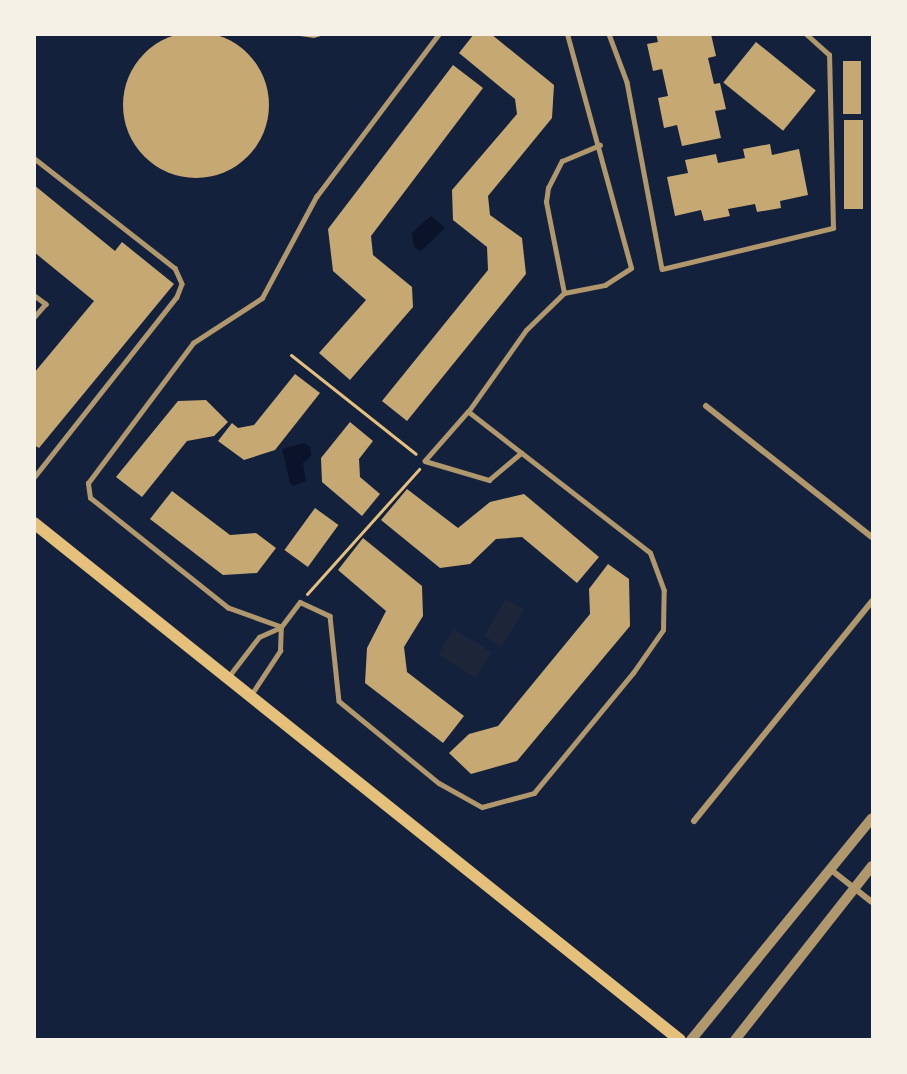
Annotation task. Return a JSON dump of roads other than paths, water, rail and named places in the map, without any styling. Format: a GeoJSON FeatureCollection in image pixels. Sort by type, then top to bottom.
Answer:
{"type":"FeatureCollection","features":[{"type":"Feature","properties":{"kind":"main road"},"geometry":{"type":"LineString","coordinates":[[34,523],[680,1040]]}},
{"type":"Feature","properties":{"kind":"street"},"geometry":{"type":"LineString","coordinates":[[706,405],[873,537]]}},
{"type":"Feature","properties":{"kind":"street"},"geometry":{"type":"LineString","coordinates":[[694,821],[873,601]]}},
{"type":"Feature","properties":{"kind":"street"},"geometry":{"type":"LineString","coordinates":[[691,1040],[873,818]]}},
{"type":"Feature","properties":{"kind":"street"},"geometry":{"type":"LineString","coordinates":[[735,1040],[854,887],[873,866]]}},
{"type":"Feature","properties":{"kind":"street"},"geometry":{"type":"LineString","coordinates":[[830,869],[873,902]]}},
{"type":"Feature","properties":{"kind":"lane"},"geometry":{"type":"LineString","coordinates":[[281,627],[228,608],[90,498],[88,483],[193,344],[262,298],[316,197],[439,34]]}},
{"type":"Feature","properties":{"kind":"lane"},"geometry":{"type":"LineString","coordinates":[[520,453],[489,480],[425,461],[468,412],[526,330],[564,293],[605,285],[631,268],[600,145],[567,34]]}},
{"type":"Feature","properties":{"kind":"lane"},"geometry":{"type":"LineString","coordinates":[[609,34],[627,82],[662,269],[833,228],[829,55],[806,34]]}},
{"type":"Feature","properties":{"kind":"lane"},"geometry":{"type":"LineString","coordinates":[[564,293],[546,202],[548,188],[562,161],[600,145]]}},
{"type":"Feature","properties":{"kind":"lane"},"geometry":{"type":"LineString","coordinates":[[34,158],[175,268],[182,284],[177,297],[34,478]]}},
{"type":"Feature","properties":{"kind":"lane"},"geometry":{"type":"LineString","coordinates":[[34,295],[46,304],[34,318]]}},
{"type":"Feature","properties":{"kind":"lane"},"geometry":{"type":"LineString","coordinates":[[228,677],[259,637],[281,627],[300,602],[330,616],[339,701],[439,783],[482,807],[534,793],[633,673],[663,630],[664,591],[650,553],[468,412]]}},
{"type":"Feature","properties":{"kind":"lane"},"geometry":{"type":"LineString","coordinates":[[251,695],[280,651],[281,627]]}}]}
